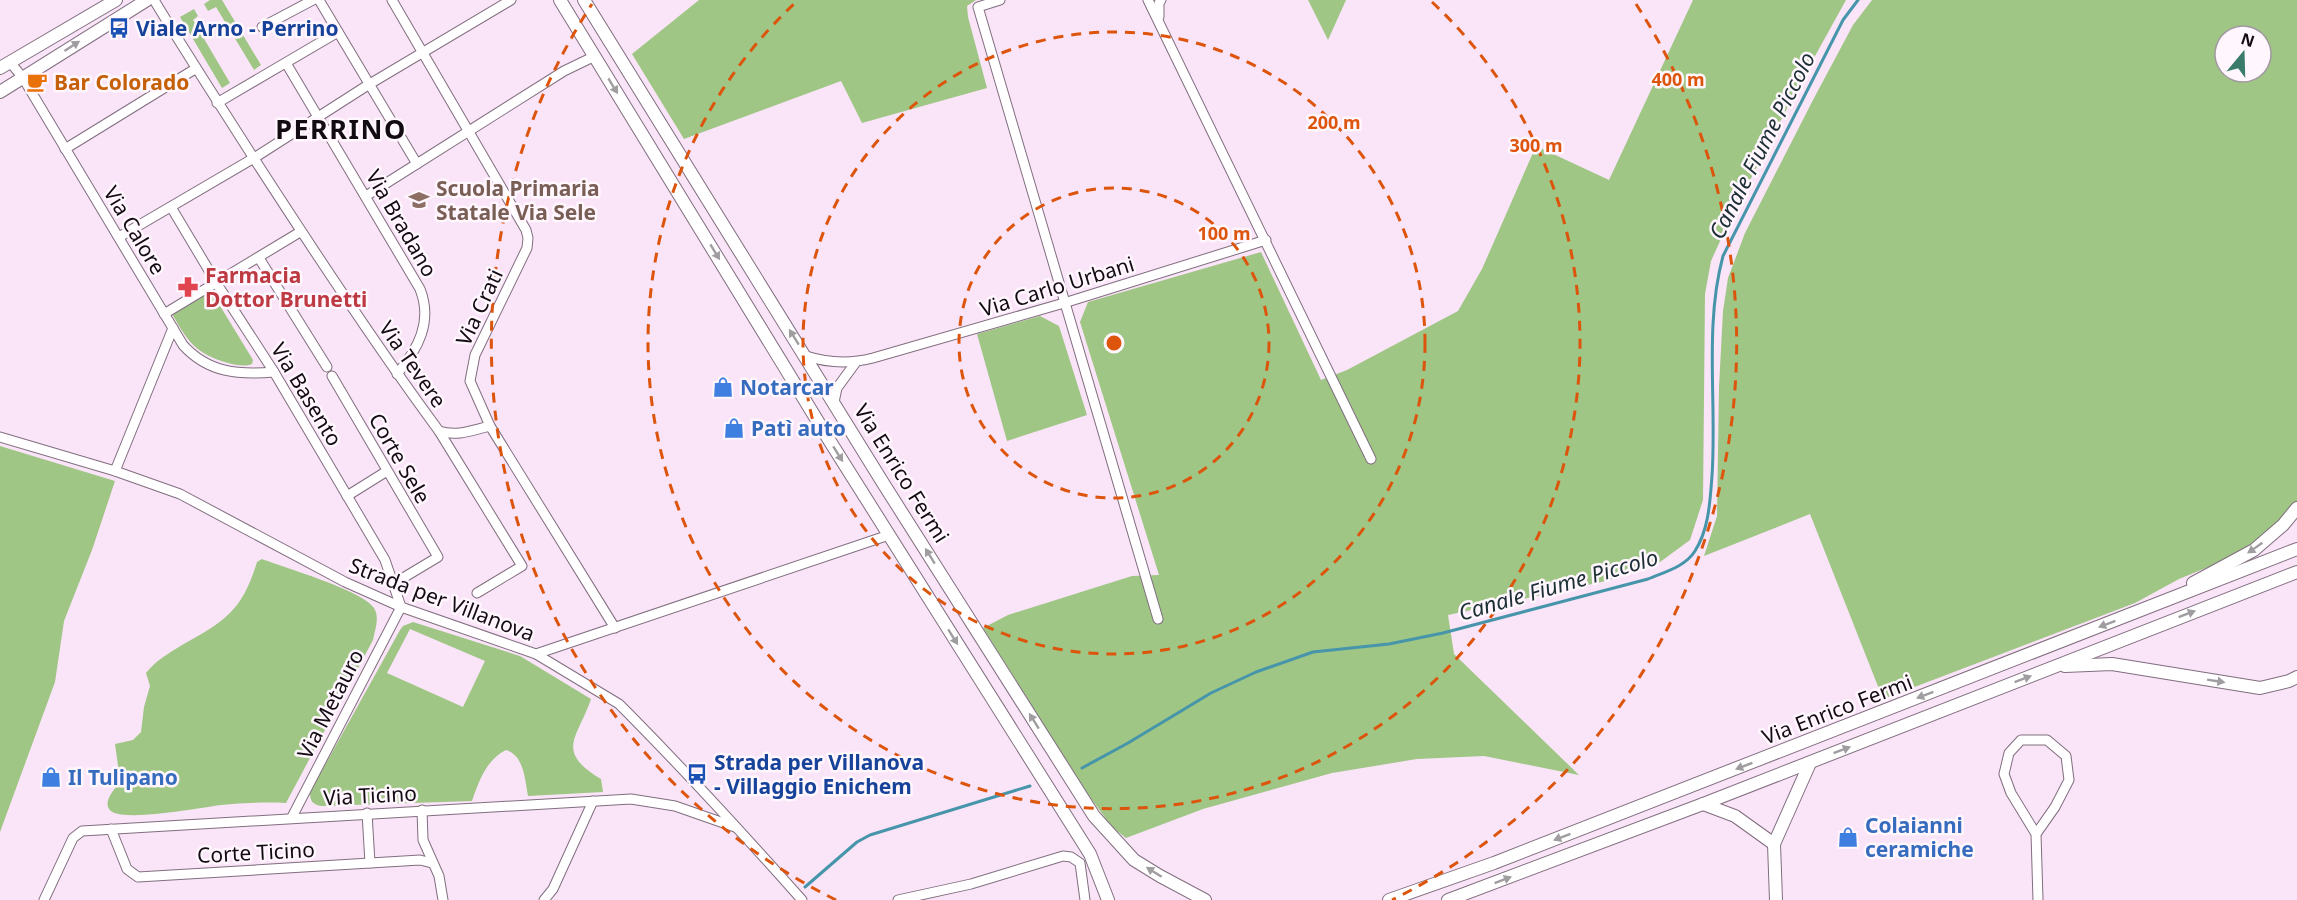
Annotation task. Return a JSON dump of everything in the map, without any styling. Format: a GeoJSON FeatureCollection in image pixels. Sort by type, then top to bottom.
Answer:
{"type":"FeatureCollection","features":[{"type":"Feature","properties":{"kind":"street"},"geometry":{"type":"LineString","coordinates":[[5,65],[116,0]]}},
{"type":"Feature","properties":{"kind":"street"},"geometry":{"type":"LineString","coordinates":[[0,92],[147,0]]}},
{"type":"Feature","properties":{"kind":"street","name":"Via Tevere"},"geometry":{"type":"LineString","coordinates":[[154,0],[195,69],[300,232],[439,431],[461,434],[490,426]]}},
{"type":"Feature","properties":{"kind":"street"},"geometry":{"type":"LineString","coordinates":[[262,27],[313,0]]}},
{"type":"Feature","properties":{"kind":"street"},"geometry":{"type":"LineString","coordinates":[[319,0],[417,164]]}},
{"type":"Feature","properties":{"kind":"street","name":"Via Crati"},"geometry":{"type":"LineString","coordinates":[[392,0],[526,230],[528,238],[527,248],[475,355],[470,381],[490,426],[615,628]]}},
{"type":"Feature","properties":{"kind":"street"},"geometry":{"type":"LineString","coordinates":[[119,237],[254,158],[368,85],[511,0]]}},
{"type":"Feature","properties":{"kind":"street","name":"Via Enrico Fermi"},"geometry":{"type":"LineString","coordinates":[[560,0],[889,535],[1090,854],[1108,900]]}},
{"type":"Feature","properties":{"kind":"street","name":"Via Enrico Fermi"},"geometry":{"type":"LineString","coordinates":[[584,0],[1094,816],[1134,860],[1205,900]]}},
{"type":"Feature","properties":{"kind":"street"},"geometry":{"type":"LineString","coordinates":[[1000,0],[978,7],[1158,619]]}},
{"type":"Feature","properties":{"kind":"street"},"geometry":{"type":"LineString","coordinates":[[1148,0],[1371,459]]}},
{"type":"Feature","properties":{"kind":"street"},"geometry":{"type":"LineString","coordinates":[[1159,19],[1161,0]]}},
{"type":"Feature","properties":{"kind":"street"},"geometry":{"type":"LineString","coordinates":[[217,103],[338,32]]}},
{"type":"Feature","properties":{"kind":"street"},"geometry":{"type":"LineString","coordinates":[[366,196],[564,71],[595,56]]}},
{"type":"Feature","properties":{"kind":"street","name":"Via Bradano"},"geometry":{"type":"LineString","coordinates":[[286,63],[420,289],[425,303],[426,315],[414,354],[397,374]]}},
{"type":"Feature","properties":{"kind":"street","name":"Via Calore"},"geometry":{"type":"LineString","coordinates":[[5,65],[23,78],[183,345],[193,356],[204,363],[225,371],[247,375],[274,372]]}},
{"type":"Feature","properties":{"kind":"street"},"geometry":{"type":"LineString","coordinates":[[65,149],[195,69]]}},
{"type":"Feature","properties":{"kind":"street","name":"Via Basento"},"geometry":{"type":"LineString","coordinates":[[171,207],[274,372],[385,560],[400,607]]}},
{"type":"Feature","properties":{"kind":"street"},"geometry":{"type":"LineString","coordinates":[[164,314],[300,232]]}},
{"type":"Feature","properties":{"kind":"street","name":"Via Carlo Urbani"},"geometry":{"type":"LineString","coordinates":[[806,356],[829,362],[856,362],[1064,303],[1266,240]]}},
{"type":"Feature","properties":{"kind":"street"},"geometry":{"type":"LineString","coordinates":[[259,258],[327,368]]}},
{"type":"Feature","properties":{"kind":"street"},"geometry":{"type":"LineString","coordinates":[[115,471],[173,328]]}},
{"type":"Feature","properties":{"kind":"street"},"geometry":{"type":"LineString","coordinates":[[834,402],[837,388],[856,362]]}},
{"type":"Feature","properties":{"kind":"street","name":"Corte Sele"},"geometry":{"type":"LineString","coordinates":[[332,376],[438,557],[393,584]]}},
{"type":"Feature","properties":{"kind":"street"},"geometry":{"type":"LineString","coordinates":[[439,431],[522,566],[477,593]]}},
{"type":"Feature","properties":{"kind":"street","name":"Strada per Villanova"},"geometry":{"type":"LineString","coordinates":[[0,438],[115,471],[180,494],[345,582],[400,607],[536,654],[619,704],[712,798],[736,828],[802,900]]}},
{"type":"Feature","properties":{"kind":"street"},"geometry":{"type":"LineString","coordinates":[[347,496],[387,471]]}},
{"type":"Feature","properties":{"kind":"street"},"geometry":{"type":"LineString","coordinates":[[2161,602],[2254,550],[2283,525],[2297,508]]}},
{"type":"Feature","properties":{"kind":"street","name":"Via Enrico Fermi"},"geometry":{"type":"LineString","coordinates":[[536,654],[889,535]]}},
{"type":"Feature","properties":{"kind":"street","name":"Via Enrico Fermi"},"geometry":{"type":"LineString","coordinates":[[1389,900],[1494,863],[2297,549]]}},
{"type":"Feature","properties":{"kind":"street","name":"Via Enrico Fermi"},"geometry":{"type":"LineString","coordinates":[[1448,900],[1810,763],[2297,572]]}},
{"type":"Feature","properties":{"kind":"street","name":"Via Metauro"},"geometry":{"type":"LineString","coordinates":[[292,817],[400,607]]}},
{"type":"Feature","properties":{"kind":"street"},"geometry":{"type":"LineString","coordinates":[[2054,667],[2112,663],[2260,688],[2297,677]]}},
{"type":"Feature","properties":{"kind":"street"},"geometry":{"type":"LineString","coordinates":[[2036,834],[2055,807],[2069,780],[2066,756],[2047,740],[2021,740],[2009,753],[2004,774],[2011,793],[2036,834],[2038,900]]}},
{"type":"Feature","properties":{"kind":"street"},"geometry":{"type":"LineString","coordinates":[[1776,900],[1774,844],[1810,763]]}},
{"type":"Feature","properties":{"kind":"street","name":"Via Ticino"},"geometry":{"type":"LineString","coordinates":[[44,900],[73,838],[82,831],[631,799],[675,806],[736,828]]}},
{"type":"Feature","properties":{"kind":"street"},"geometry":{"type":"LineString","coordinates":[[544,900],[553,890],[593,801]]}},
{"type":"Feature","properties":{"kind":"street"},"geometry":{"type":"LineString","coordinates":[[1703,804],[1735,816],[1774,844]]}},
{"type":"Feature","properties":{"kind":"street"},"geometry":{"type":"LineString","coordinates":[[422,810],[423,840],[439,876],[443,900]]}},
{"type":"Feature","properties":{"kind":"street"},"geometry":{"type":"LineString","coordinates":[[367,813],[370,863]]}},
{"type":"Feature","properties":{"kind":"street","name":"Corte Ticino"},"geometry":{"type":"LineString","coordinates":[[111,829],[127,869],[138,877],[420,860],[432,863]]}},
{"type":"Feature","properties":{"kind":"street"},"geometry":{"type":"LineString","coordinates":[[898,900],[971,884],[1064,856],[1071,857],[1080,863],[1085,900]]}},
{"type":"Feature","properties":{"kind":"green space"},"geometry":{"type":"Polygon","coordinates":[[[210,0],[222,0],[261,65],[254,70],[216,7],[208,11],[204,4],[210,0]]]}},
{"type":"Feature","properties":{"kind":"green space"},"geometry":{"type":"Polygon","coordinates":[[[699,0],[976,0],[967,6],[968,17],[987,88],[862,123],[841,81],[684,139],[632,54],[699,0]]]}},
{"type":"Feature","properties":{"kind":"green space"},"geometry":{"type":"Polygon","coordinates":[[[1308,0],[1346,0],[1328,40],[1308,0]]]}},
{"type":"Feature","properties":{"kind":"green space"},"geometry":{"type":"Polygon","coordinates":[[[1693,0],[1846,0],[1799,85],[1711,261],[1705,294],[1703,500],[1690,540],[1656,565],[1606,581],[1448,615],[1454,654],[1579,775],[1484,756],[1417,759],[1332,773],[1203,809],[1126,838],[1112,827],[1087,793],[983,628],[1008,615],[1132,576],[1159,575],[1080,322],[1088,302],[1261,252],[1321,380],[1347,370],[1458,311],[1482,269],[1536,146],[1609,180],[1693,0]]]}},
{"type":"Feature","properties":{"kind":"green space"},"geometry":{"type":"Polygon","coordinates":[[[1872,0],[2297,0],[2297,501],[2277,525],[2254,544],[2228,559],[2179,579],[2135,603],[1883,699],[1810,514],[1704,556],[1717,516],[1719,387],[1723,311],[1728,278],[1745,233],[1853,25],[1872,0]]]}},
{"type":"Feature","properties":{"kind":"green space"},"geometry":{"type":"Polygon","coordinates":[[[194,9],[198,16],[193,20],[230,83],[222,88],[180,17],[194,9]]]}},
{"type":"Feature","properties":{"kind":"green space"},"geometry":{"type":"Polygon","coordinates":[[[211,291],[253,360],[252,364],[243,366],[228,363],[200,351],[188,339],[172,314],[211,291]]]}},
{"type":"Feature","properties":{"kind":"green space"},"geometry":{"type":"Polygon","coordinates":[[[1040,316],[1059,326],[1087,415],[1007,441],[977,334],[1040,316]]]}},
{"type":"Feature","properties":{"kind":"green space"},"geometry":{"type":"Polygon","coordinates":[[[0,446],[115,481],[92,550],[64,621],[55,682],[0,832],[0,446]]]}},
{"type":"Feature","properties":{"kind":"green space"},"geometry":{"type":"Polygon","coordinates":[[[262,559],[355,594],[374,608],[377,616],[373,640],[286,803],[229,804],[143,815],[115,813],[109,809],[108,801],[120,780],[115,744],[133,740],[141,732],[144,707],[150,686],[146,673],[162,658],[210,629],[230,613],[245,592],[257,562],[262,559]]]}},
{"type":"Feature","properties":{"kind":"green space"},"geometry":{"type":"Polygon","coordinates":[[[413,622],[520,656],[591,699],[576,734],[574,752],[587,769],[601,779],[603,792],[528,796],[520,763],[517,757],[506,750],[488,765],[472,801],[321,806],[314,803],[310,792],[403,626],[413,622]],[[410,629],[387,673],[463,707],[485,661],[410,629]]]}},
{"type":"Feature","properties":{"kind":"waterway","name":"Canale Fiume Piccolo"},"geometry":{"type":"LineString","coordinates":[[1082,768],[1211,693],[1256,672],[1313,652],[1389,644],[1443,633],[1648,579],[1674,568],[1691,557],[1703,534],[1709,505],[1713,448],[1712,337],[1717,283],[1723,256],[1843,20],[1858,0]]}},
{"type":"Feature","properties":{"kind":"waterway","name":"Canale Fiume Piccolo"},"geometry":{"type":"LineString","coordinates":[[805,887],[857,842],[870,835],[1030,786]]}},
{"type":"Feature","properties":{"kind":"place","name":"Viale Arno - Perrino"},"geometry":{"type":"Point","coordinates":[119,28]}},
{"type":"Feature","properties":{"kind":"place","name":"Bar Colorado"},"geometry":{"type":"Point","coordinates":[37,82]}},
{"type":"Feature","properties":{"kind":"place","name":"Scuola Primaria Statale Via Sele"},"geometry":{"type":"Point","coordinates":[419,200]}},
{"type":"Feature","properties":{"kind":"place","name":"Farmacia Dottor Brunetti"},"geometry":{"type":"Point","coordinates":[188,287]}},
{"type":"Feature","properties":{"kind":"place","name":"Notarcar"},"geometry":{"type":"Point","coordinates":[723,387]}},
{"type":"Feature","properties":{"kind":"place","name":"Patì auto"},"geometry":{"type":"Point","coordinates":[734,428]}},
{"type":"Feature","properties":{"kind":"place","name":"Strada per Villanova - Villaggio Enichem"},"geometry":{"type":"Point","coordinates":[697,774]}},
{"type":"Feature","properties":{"kind":"place","name":"Il Tulipano"},"geometry":{"type":"Point","coordinates":[51,777]}},
{"type":"Feature","properties":{"kind":"place","name":"Colaianni ceramiche"},"geometry":{"type":"Point","coordinates":[1848,837]}},
{"type":"Feature","properties":{"kind":"district","name":"PERRINO"},"geometry":{"type":"Point","coordinates":[341,128]}}]}
